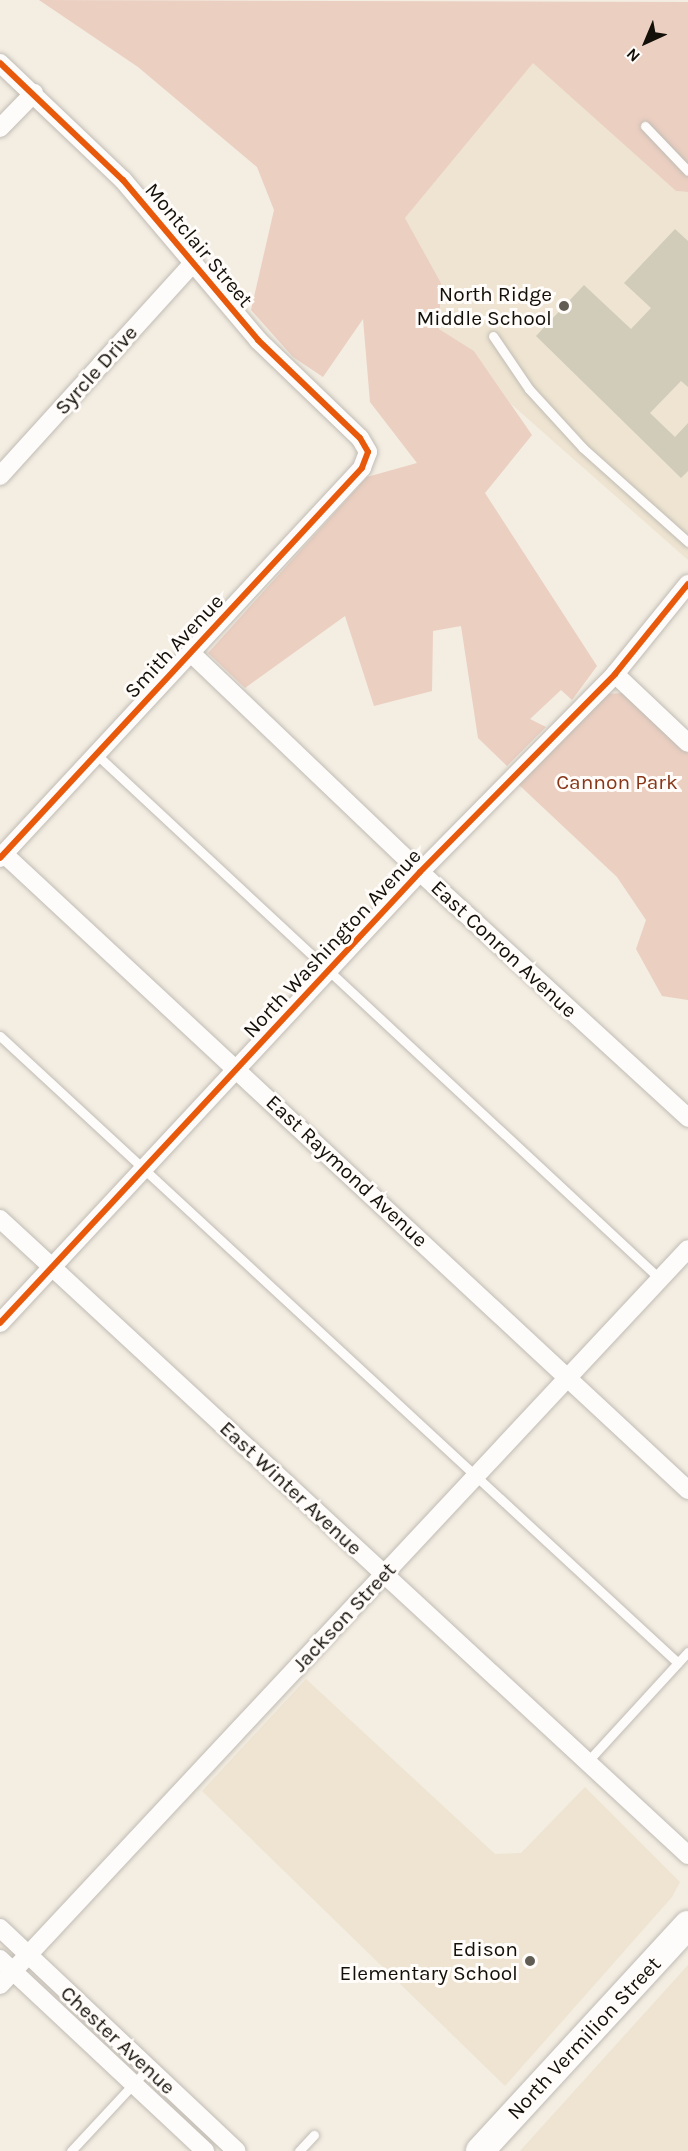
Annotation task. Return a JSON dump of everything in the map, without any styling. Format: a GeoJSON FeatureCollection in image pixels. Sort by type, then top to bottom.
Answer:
{"type":"FeatureCollection","features":[{"type":"Feature","properties":{"kind":"main road","name":"North Vermilion Street"},"geometry":{"type":"LineString","coordinates":[[480,2151],[688,1925]]}},
{"type":"Feature","properties":{"kind":"street","name":"Montclair Street"},"geometry":{"type":"LineString","coordinates":[[0,63],[123,180],[258,340],[360,438],[368,452]]}},
{"type":"Feature","properties":{"kind":"street"},"geometry":{"type":"LineString","coordinates":[[0,128],[34,93]]}},
{"type":"Feature","properties":{"kind":"street","name":"Syrcle Drive"},"geometry":{"type":"LineString","coordinates":[[0,476],[193,263]]}},
{"type":"Feature","properties":{"kind":"street","name":"Smith Avenue"},"geometry":{"type":"LineString","coordinates":[[2,856],[362,468],[368,452]]}},
{"type":"Feature","properties":{"kind":"street","name":"North Washington Avenue"},"geometry":{"type":"LineString","coordinates":[[0,1323],[143,1167],[331,972],[420,872],[615,674],[688,584]]}},
{"type":"Feature","properties":{"kind":"street","name":"East Conron Avenue"},"geometry":{"type":"LineString","coordinates":[[190,653],[420,872],[688,1118]]}},
{"type":"Feature","properties":{"kind":"street"},"geometry":{"type":"LineString","coordinates":[[615,674],[688,743]]}},
{"type":"Feature","properties":{"kind":"street","name":"East Raymond Avenue"},"geometry":{"type":"LineString","coordinates":[[2,856],[237,1068],[688,1490]]}},
{"type":"Feature","properties":{"kind":"street","name":"East Winter Avenue"},"geometry":{"type":"LineString","coordinates":[[0,1219],[688,1855]]}},
{"type":"Feature","properties":{"kind":"street","name":"Jackson Street"},"geometry":{"type":"LineString","coordinates":[[0,1985],[6,1965],[28,1955],[384,1574],[472,1476],[688,1249]]}},
{"type":"Feature","properties":{"kind":"street","name":"Chester Avenue"},"geometry":{"type":"LineString","coordinates":[[0,1928],[230,2149]]}},
{"type":"Feature","properties":{"kind":"street","name":"Chester Avenue"},"geometry":{"type":"LineString","coordinates":[[6,1965],[206,2151]]}},
{"type":"Feature","properties":{"kind":"lane"},"geometry":{"type":"LineString","coordinates":[[645,126],[688,171]]}},
{"type":"Feature","properties":{"kind":"lane"},"geometry":{"type":"LineString","coordinates":[[493,336],[529,389],[584,448],[688,542]]}},
{"type":"Feature","properties":{"kind":"lane"},"geometry":{"type":"LineString","coordinates":[[96,754],[660,1279]]}},
{"type":"Feature","properties":{"kind":"lane"},"geometry":{"type":"LineString","coordinates":[[0,1036],[472,1476],[678,1663]]}},
{"type":"Feature","properties":{"kind":"lane"},"geometry":{"type":"LineString","coordinates":[[588,1761],[688,1652]]}},
{"type":"Feature","properties":{"kind":"lane"},"geometry":{"type":"LineString","coordinates":[[71,2151],[148,2068]]}},
{"type":"Feature","properties":{"kind":"lane"},"geometry":{"type":"LineString","coordinates":[[299,2151],[314,2135]]}},
{"type":"Feature","properties":{"kind":"shaded area","name":"North Ridge Middle School"},"geometry":{"type":"Polygon","coordinates":[[[533,62],[676,191],[688,192],[688,560],[510,403],[474,351],[439,329],[441,283],[405,218],[533,62]]]}},
{"type":"Feature","properties":{"kind":"shaded area"},"geometry":{"type":"Polygon","coordinates":[[[306,1679],[495,1854],[521,1853],[585,1787],[680,1882],[672,1897],[505,2086],[202,1791],[306,1679]]]}},
{"type":"Feature","properties":{"kind":"shaded area"},"geometry":{"type":"Polygon","coordinates":[[[688,1965],[688,2151],[520,2151],[688,1965]]]}},
{"type":"Feature","properties":{"kind":"green space"},"geometry":{"type":"Polygon","coordinates":[[[39,0],[688,2],[688,192],[676,191],[533,63],[405,218],[441,283],[439,329],[474,351],[532,435],[485,493],[597,666],[572,700],[561,690],[530,719],[546,727],[507,766],[478,738],[461,626],[433,631],[432,691],[374,706],[345,616],[245,688],[208,653],[367,477],[417,463],[370,402],[363,319],[323,377],[293,357],[251,310],[274,210],[257,167],[138,67],[39,0]]]}},
{"type":"Feature","properties":{"kind":"green space","name":"Cannon Park"},"geometry":{"type":"Polygon","coordinates":[[[624,693],[688,753],[688,1000],[662,996],[636,949],[646,920],[617,877],[517,783],[603,694],[624,693]]]}},
{"type":"Feature","properties":{"kind":"building"},"geometry":{"type":"Polygon","coordinates":[[[675,229],[688,241],[688,387],[681,381],[650,413],[675,437],[688,423],[688,471],[681,478],[536,336],[584,285],[631,329],[651,308],[624,283],[675,229]]]}},
{"type":"Feature","properties":{"kind":"cycle path"},"geometry":{"type":"LineString","coordinates":[[0,63],[123,180],[258,340],[360,438],[368,452],[362,468],[0,858]]}},
{"type":"Feature","properties":{"kind":"cycle path"},"geometry":{"type":"LineString","coordinates":[[0,1323],[420,872],[615,674],[688,584]]}},
{"type":"Feature","properties":{"kind":"place","name":"North Ridge Middle School"},"geometry":{"type":"Point","coordinates":[564,306]}},
{"type":"Feature","properties":{"kind":"place","name":"Edison Elementary School"},"geometry":{"type":"Point","coordinates":[530,1961]}}]}
